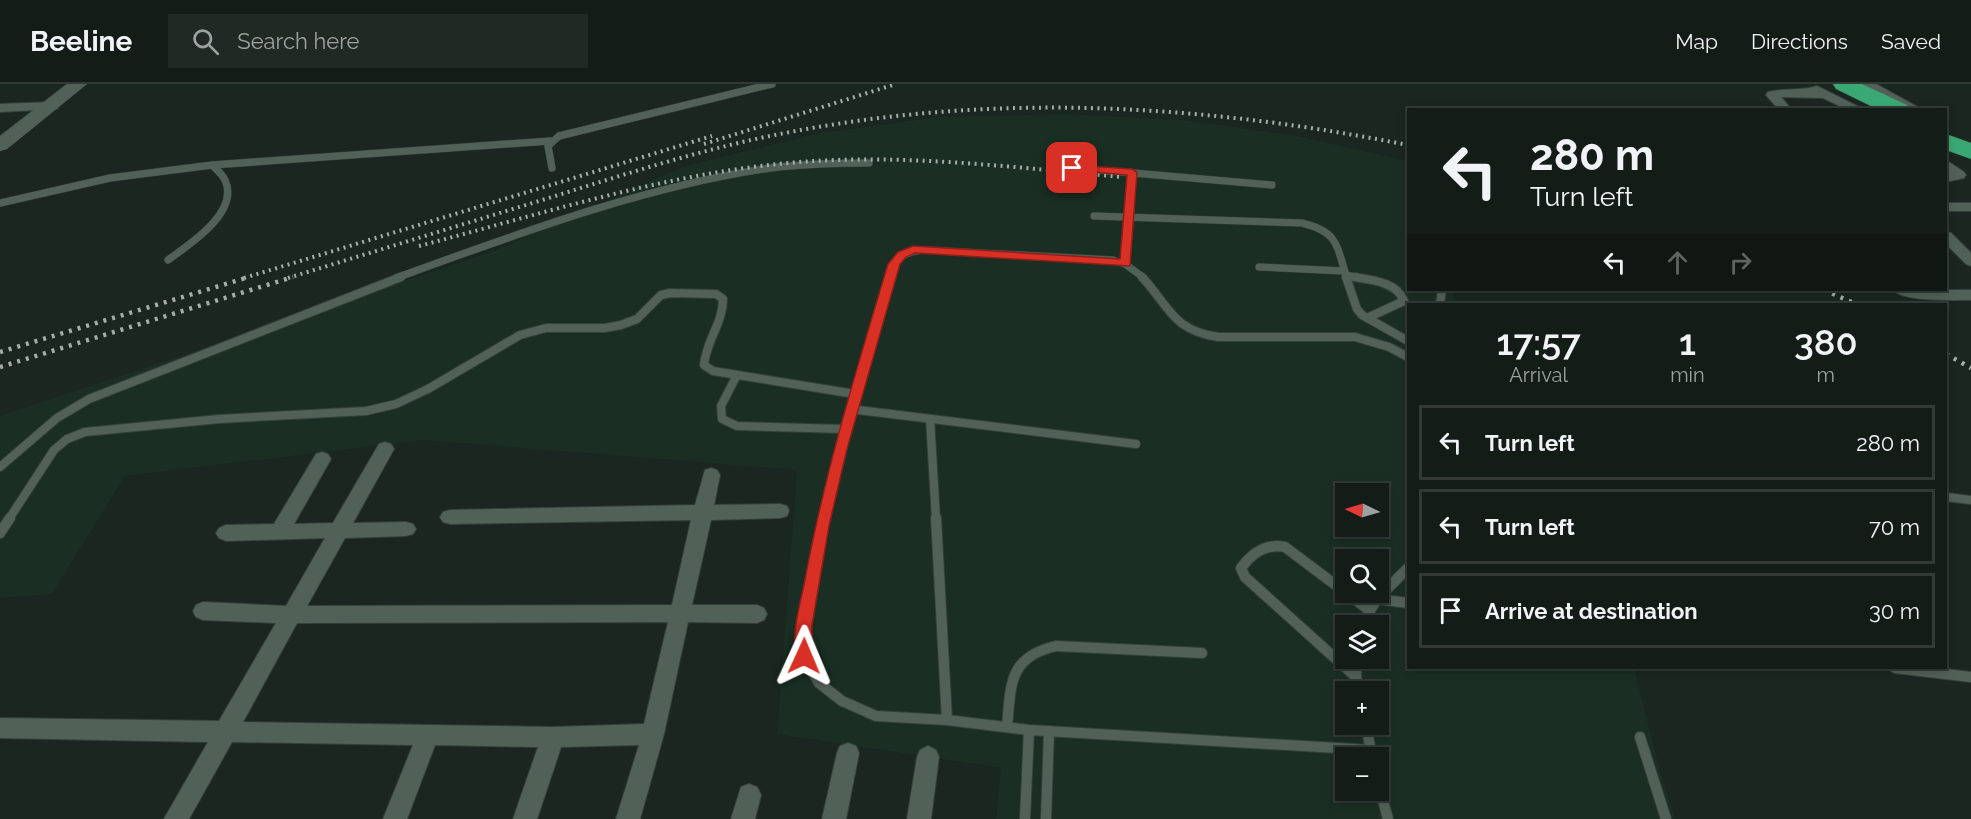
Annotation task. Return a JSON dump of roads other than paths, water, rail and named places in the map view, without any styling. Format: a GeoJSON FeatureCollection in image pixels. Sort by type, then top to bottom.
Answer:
{"type":"FeatureCollection","features":[{"type":"Feature","properties":{"kind":"highway"},"geometry":{"type":"LineString","coordinates":[[1853,95],[1893,108]]}},
{"type":"Feature","properties":{"kind":"highway"},"geometry":{"type":"LineString","coordinates":[[1947,131],[1971,143]]}},
{"type":"Feature","properties":{"kind":"highway"},"geometry":{"type":"LineString","coordinates":[[1947,141],[1971,152]]}},
{"type":"Feature","properties":{"kind":"street"},"geometry":{"type":"LineString","coordinates":[[2,142],[53,106],[78,84]]}},
{"type":"Feature","properties":{"kind":"street"},"geometry":{"type":"LineString","coordinates":[[1805,84],[1908,108]]}},
{"type":"Feature","properties":{"kind":"street"},"geometry":{"type":"LineString","coordinates":[[1784,108],[1772,95],[1853,95]]}},
{"type":"Feature","properties":{"kind":"street"},"geometry":{"type":"LineString","coordinates":[[0,108],[53,106]]}},
{"type":"Feature","properties":{"kind":"street"},"geometry":{"type":"LineString","coordinates":[[1947,165],[1959,175],[1947,178]]}},
{"type":"Feature","properties":{"kind":"street"},"geometry":{"type":"LineString","coordinates":[[1947,207],[1971,207]]}},
{"type":"Feature","properties":{"kind":"street"},"geometry":{"type":"LineString","coordinates":[[1947,237],[1971,261]]}},
{"type":"Feature","properties":{"kind":"street"},"geometry":{"type":"LineString","coordinates":[[1908,291],[1942,296],[1971,295]]}},
{"type":"Feature","properties":{"kind":"street"},"geometry":{"type":"LineString","coordinates":[[176,819],[385,449]]}},
{"type":"Feature","properties":{"kind":"street"},"geometry":{"type":"LineString","coordinates":[[280,531],[322,459]]}},
{"type":"Feature","properties":{"kind":"street"},"geometry":{"type":"LineString","coordinates":[[628,819],[653,734],[711,475]]}},
{"type":"Feature","properties":{"kind":"street"},"geometry":{"type":"LineString","coordinates":[[450,517],[780,511]]}},
{"type":"Feature","properties":{"kind":"street"},"geometry":{"type":"LineString","coordinates":[[225,533],[406,529]]}},
{"type":"Feature","properties":{"kind":"street"},"geometry":{"type":"LineString","coordinates":[[203,611],[291,616],[680,612],[757,614]]}},
{"type":"Feature","properties":{"kind":"street"},"geometry":{"type":"LineString","coordinates":[[0,728],[552,737],[653,734]]}},
{"type":"Feature","properties":{"kind":"street"},"geometry":{"type":"LineString","coordinates":[[395,819],[428,735]]}},
{"type":"Feature","properties":{"kind":"street"},"geometry":{"type":"LineString","coordinates":[[525,819],[552,737]]}},
{"type":"Feature","properties":{"kind":"street"},"geometry":{"type":"LineString","coordinates":[[834,819],[848,753]]}},
{"type":"Feature","properties":{"kind":"street"},"geometry":{"type":"LineString","coordinates":[[919,819],[928,757]]}},
{"type":"Feature","properties":{"kind":"street"},"geometry":{"type":"LineString","coordinates":[[743,819],[749,795]]}},
{"type":"Feature","properties":{"kind":"lane"},"geometry":{"type":"LineString","coordinates":[[0,204],[110,178],[212,165],[550,141],[560,135],[592,126],[689,106],[772,84]]}},
{"type":"Feature","properties":{"kind":"lane"},"geometry":{"type":"LineString","coordinates":[[550,141],[547,147],[552,168]]}},
{"type":"Feature","properties":{"kind":"lane"},"geometry":{"type":"LineString","coordinates":[[0,467],[57,418],[89,399],[355,293],[460,255],[609,205],[741,171],[805,164],[869,163]]}},
{"type":"Feature","properties":{"kind":"lane"},"geometry":{"type":"LineString","coordinates":[[168,260],[201,236],[219,215],[228,199],[229,184],[224,174],[212,165]]}},
{"type":"Feature","properties":{"kind":"lane"},"geometry":{"type":"LineString","coordinates":[[1052,166],[1272,185]]}},
{"type":"Feature","properties":{"kind":"lane"},"geometry":{"type":"LineString","coordinates":[[1126,263],[1127,219],[1132,172]]}},
{"type":"Feature","properties":{"kind":"lane"},"geometry":{"type":"LineString","coordinates":[[1094,216],[1127,219],[1302,223],[1322,228],[1336,245],[1357,309],[1367,318],[1407,341]]}},
{"type":"Feature","properties":{"kind":"lane"},"geometry":{"type":"LineString","coordinates":[[1335,751],[1029,730],[947,720],[876,716],[842,701],[819,682],[804,656],[806,614],[822,526],[844,429],[894,264],[902,255],[913,250],[1113,260],[1126,263],[1143,276],[1180,323],[1198,333],[1218,337],[1355,337],[1381,344],[1407,357]]}},
{"type":"Feature","properties":{"kind":"lane"},"geometry":{"type":"LineString","coordinates":[[1259,267],[1345,273],[1385,283],[1401,292],[1404,301],[1367,318]]}},
{"type":"Feature","properties":{"kind":"lane"},"geometry":{"type":"LineString","coordinates":[[0,533],[54,450],[67,439],[85,432],[219,418],[366,411],[396,404],[428,389],[520,334],[546,328],[605,328],[621,325],[637,319],[660,295],[670,292],[716,294],[723,299],[724,308],[703,354],[704,365],[713,371],[855,394]]}},
{"type":"Feature","properties":{"kind":"lane"},"geometry":{"type":"LineString","coordinates":[[737,375],[721,406],[722,419],[737,426],[844,429]]}},
{"type":"Feature","properties":{"kind":"lane"},"geometry":{"type":"LineString","coordinates":[[850,409],[1136,444]]}},
{"type":"Feature","properties":{"kind":"lane"},"geometry":{"type":"LineString","coordinates":[[930,419],[947,720]]}},
{"type":"Feature","properties":{"kind":"lane"},"geometry":{"type":"LineString","coordinates":[[1947,497],[1971,500]]}},
{"type":"Feature","properties":{"kind":"lane"},"geometry":{"type":"LineString","coordinates":[[1356,677],[1245,577],[1241,568],[1269,544],[1276,544],[1285,547],[1369,610]]}},
{"type":"Feature","properties":{"kind":"lane"},"geometry":{"type":"LineString","coordinates":[[1389,587],[1407,569]]}},
{"type":"Feature","properties":{"kind":"lane"},"geometry":{"type":"LineString","coordinates":[[1389,601],[1407,603]]}},
{"type":"Feature","properties":{"kind":"lane"},"geometry":{"type":"LineString","coordinates":[[1366,615],[1374,603]]}},
{"type":"Feature","properties":{"kind":"lane"},"geometry":{"type":"LineString","coordinates":[[1007,727],[1011,679],[1015,669],[1025,657],[1044,648],[1056,646],[1202,653]]}},
{"type":"Feature","properties":{"kind":"lane"},"geometry":{"type":"LineString","coordinates":[[1356,669],[1357,681]]}},
{"type":"Feature","properties":{"kind":"lane"},"geometry":{"type":"LineString","coordinates":[[1903,669],[1971,677]]}},
{"type":"Feature","properties":{"kind":"lane"},"geometry":{"type":"LineString","coordinates":[[1025,819],[1029,730]]}},
{"type":"Feature","properties":{"kind":"lane"},"geometry":{"type":"LineString","coordinates":[[1046,819],[1049,731]]}},
{"type":"Feature","properties":{"kind":"lane"},"geometry":{"type":"LineString","coordinates":[[1640,737],[1666,819]]}},
{"type":"Feature","properties":{"kind":"lane"},"geometry":{"type":"LineString","coordinates":[[1383,801],[1388,819]]}},
{"type":"Feature","properties":{"kind":"railway"},"geometry":{"type":"LineString","coordinates":[[704,144],[896,84]]}},
{"type":"Feature","properties":{"kind":"railway"},"geometry":{"type":"LineString","coordinates":[[288,278],[697,154],[755,139],[863,120],[941,112],[1019,108],[1097,108],[1175,112],[1252,120],[1407,145]]}},
{"type":"Feature","properties":{"kind":"railway"},"geometry":{"type":"LineString","coordinates":[[244,278],[712,136]]}},
{"type":"Feature","properties":{"kind":"railway"},"geometry":{"type":"LineString","coordinates":[[419,246],[664,182],[714,173],[814,161],[891,160],[969,163],[1123,177]]}},
{"type":"Feature","properties":{"kind":"railway"},"geometry":{"type":"LineString","coordinates":[[0,352],[249,277]]}},
{"type":"Feature","properties":{"kind":"railway"},"geometry":{"type":"LineString","coordinates":[[0,367],[293,277]]}},
{"type":"Feature","properties":{"kind":"railway"},"geometry":{"type":"LineString","coordinates":[[1826,291],[1854,303]]}},
{"type":"Feature","properties":{"kind":"railway"},"geometry":{"type":"LineString","coordinates":[[1947,355],[1971,368]]}}]}
